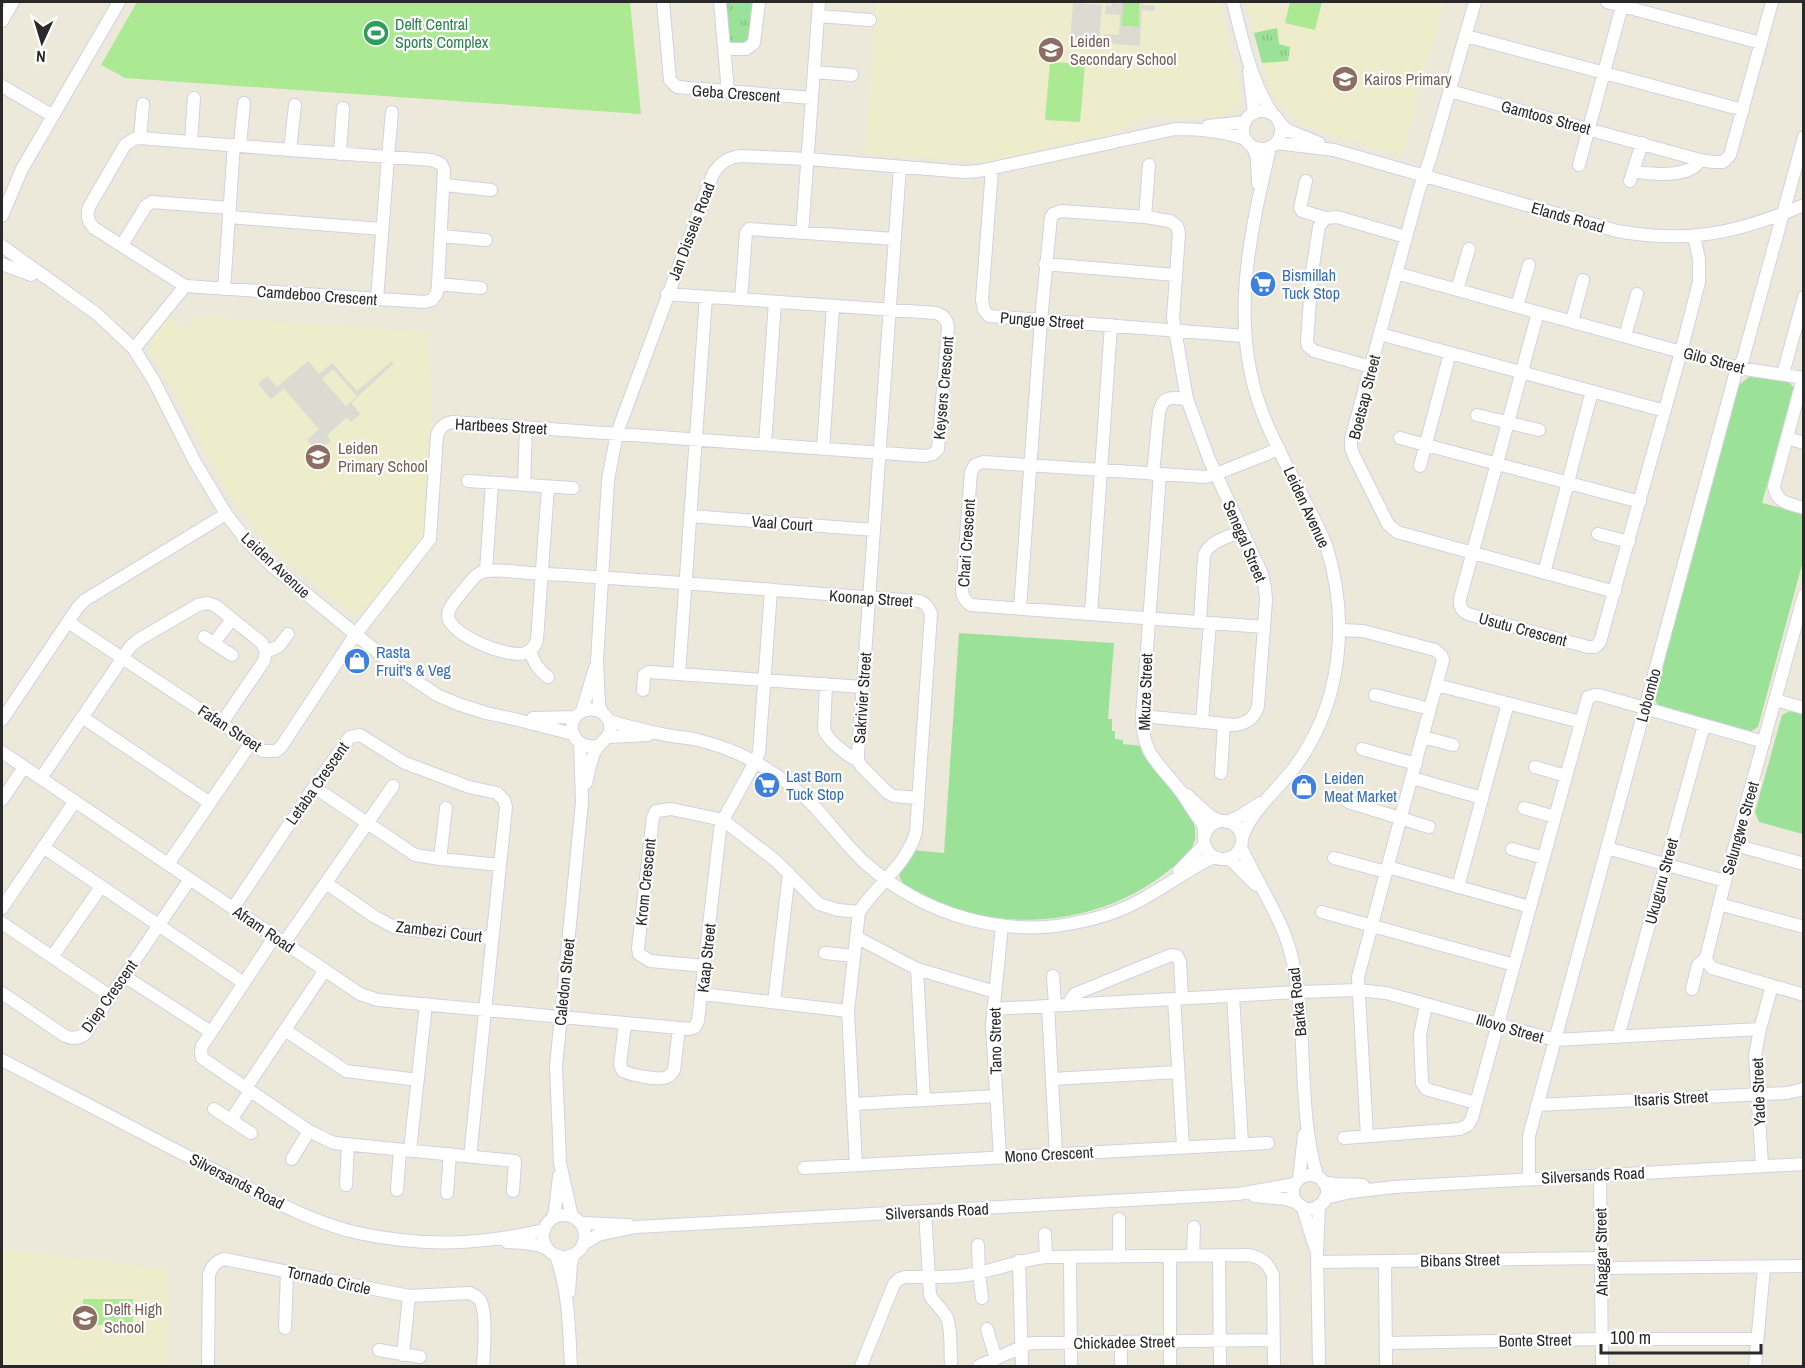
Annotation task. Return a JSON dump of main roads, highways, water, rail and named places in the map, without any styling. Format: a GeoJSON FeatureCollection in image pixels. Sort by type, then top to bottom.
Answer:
{"type":"FeatureCollection","features":[{"type":"Feature","properties":{"kind":"place","name":"Delft Central Sports Complex"},"geometry":{"type":"Point","coordinates":[376,33]}},
{"type":"Feature","properties":{"kind":"place","name":"Leiden Secondary School"},"geometry":{"type":"Point","coordinates":[1051,50]}},
{"type":"Feature","properties":{"kind":"place","name":"Kairos Primary"},"geometry":{"type":"Point","coordinates":[1345,79]}},
{"type":"Feature","properties":{"kind":"place","name":"Bismillah Tuck Stop"},"geometry":{"type":"Point","coordinates":[1263,284]}},
{"type":"Feature","properties":{"kind":"place","name":"Leiden Primary School"},"geometry":{"type":"Point","coordinates":[318,457]}},
{"type":"Feature","properties":{"kind":"place","name":"Rasta Fruit's & Veg"},"geometry":{"type":"Point","coordinates":[357,661]}},
{"type":"Feature","properties":{"kind":"place","name":"Last Born Tuck Stop"},"geometry":{"type":"Point","coordinates":[767,785]}},
{"type":"Feature","properties":{"kind":"place","name":"Leiden Meat Market"},"geometry":{"type":"Point","coordinates":[1304,787]}},
{"type":"Feature","properties":{"kind":"place","name":"Delft High School"},"geometry":{"type":"Point","coordinates":[85,1318]}}]}
